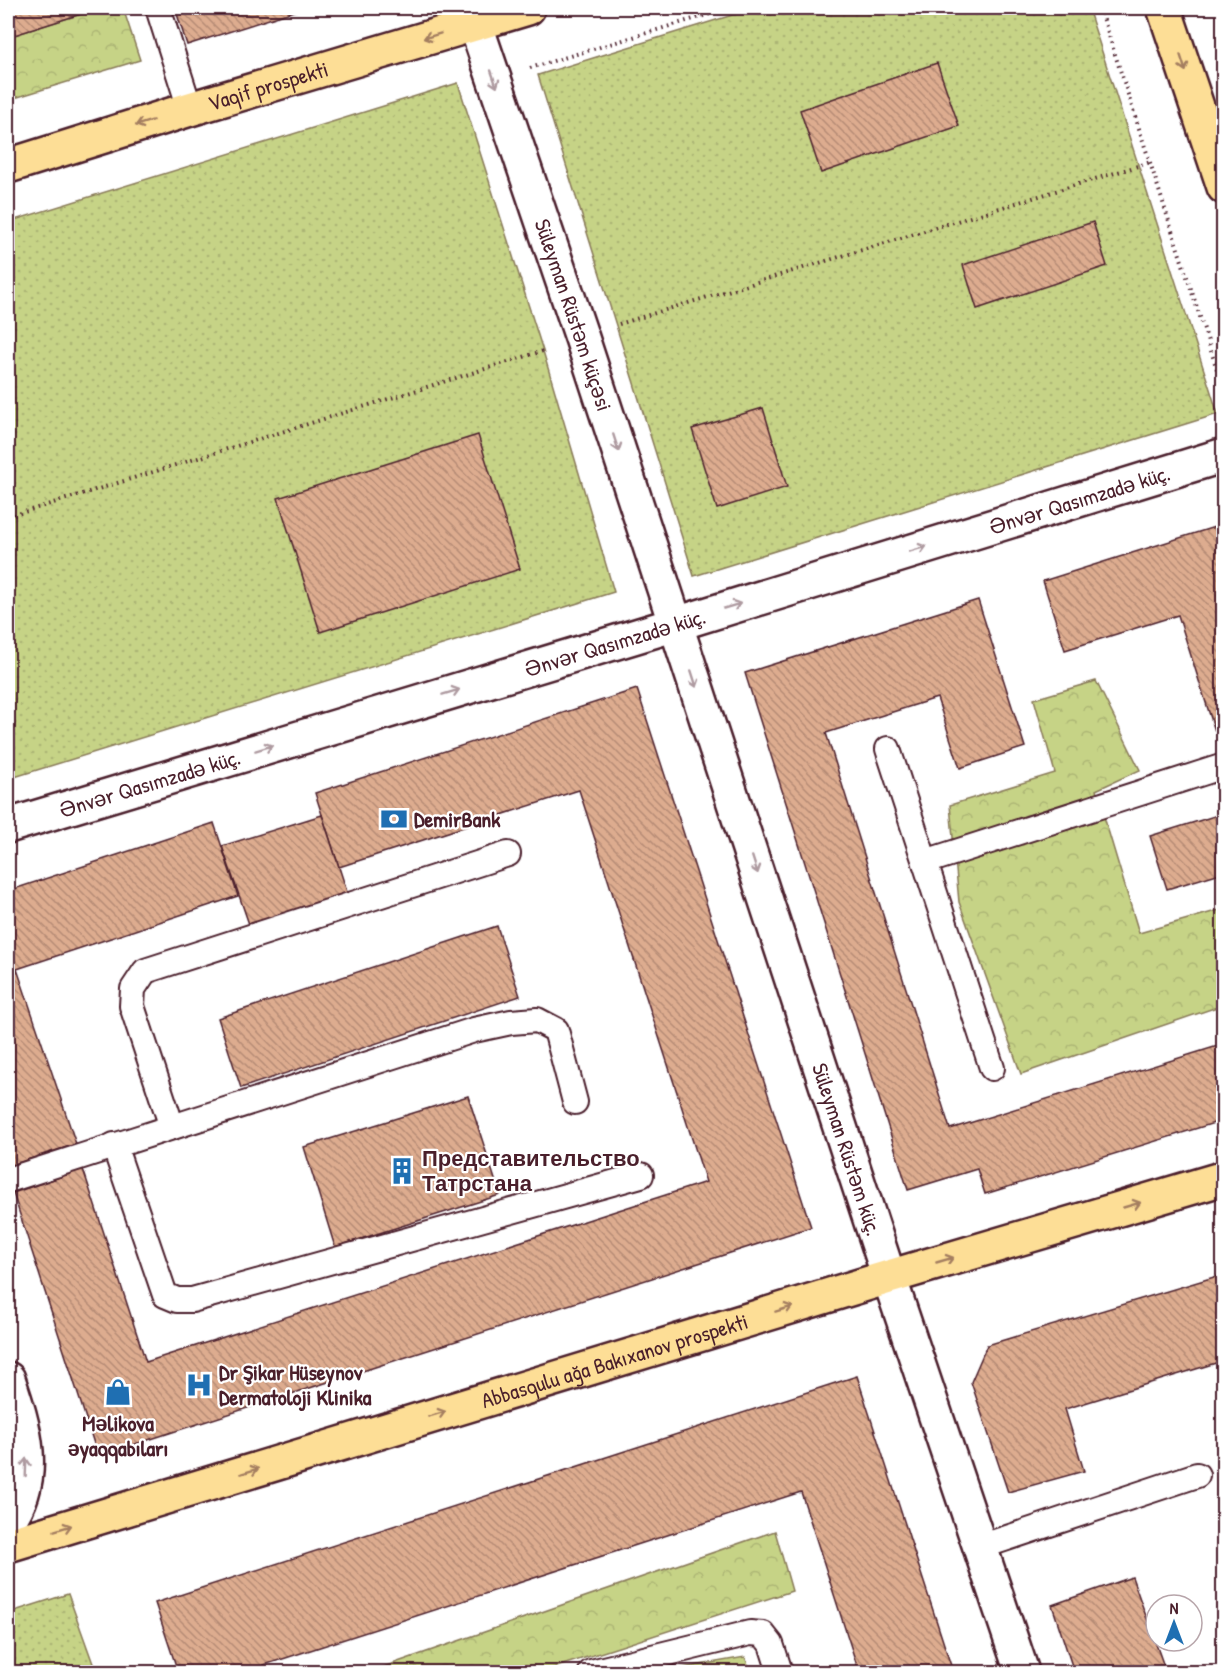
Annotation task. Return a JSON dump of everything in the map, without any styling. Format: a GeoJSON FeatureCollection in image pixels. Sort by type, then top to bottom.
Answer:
{"type":"FeatureCollection","features":[{"type":"Feature","properties":{"kind":"main road","name":"Vaqif prospekti"},"geometry":{"type":"LineString","coordinates":[[8,166],[190,109],[473,15],[528,8]]}},
{"type":"Feature","properties":{"kind":"main road"},"geometry":{"type":"LineString","coordinates":[[1164,8],[1224,187]]}},
{"type":"Feature","properties":{"kind":"main road","name":"Abbasqulu ağa Bakıxanov prospekti"},"geometry":{"type":"LineString","coordinates":[[8,1545],[889,1276],[1224,1178]]}},
{"type":"Feature","properties":{"kind":"street","name":"Süleyman Rüstəm küçəsi"},"geometry":{"type":"LineString","coordinates":[[473,15],[676,624]]}},
{"type":"Feature","properties":{"kind":"street","name":"Ənvər Qasımzadə küç."},"geometry":{"type":"LineString","coordinates":[[8,826],[1224,455]]}},
{"type":"Feature","properties":{"kind":"street","name":"Süleyman Rüstəm küç."},"geometry":{"type":"LineString","coordinates":[[676,624],[889,1276],[1022,1672]]}},
{"type":"Feature","properties":{"kind":"street"},"geometry":{"type":"LineString","coordinates":[[8,1379],[24,1429],[27,1451],[23,1492],[8,1521]]}},
{"type":"Feature","properties":{"kind":"lane"},"geometry":{"type":"LineString","coordinates":[[158,8],[190,109]]}},
{"type":"Feature","properties":{"kind":"lane"},"geometry":{"type":"LineString","coordinates":[[888,749],[992,1068]]}},
{"type":"Feature","properties":{"kind":"lane"},"geometry":{"type":"LineString","coordinates":[[925,862],[1224,766]]}},
{"type":"Feature","properties":{"kind":"lane"},"geometry":{"type":"LineString","coordinates":[[172,1127],[132,1006],[133,989],[145,971],[508,854]]}},
{"type":"Feature","properties":{"kind":"lane"},"geometry":{"type":"LineString","coordinates":[[8,1180],[474,1030],[511,1022],[537,1020],[556,1030],[575,1102]]}},
{"type":"Feature","properties":{"kind":"lane"},"geometry":{"type":"LineString","coordinates":[[114,1146],[165,1295],[177,1300],[192,1300],[641,1175]]}},
{"type":"Feature","properties":{"kind":"lane"},"geometry":{"type":"LineString","coordinates":[[980,1546],[1197,1475]]}},
{"type":"Feature","properties":{"kind":"lane"},"geometry":{"type":"LineString","coordinates":[[591,1672],[750,1633],[763,1634],[771,1644],[780,1672]]}},
{"type":"Feature","properties":{"kind":"path"},"geometry":{"type":"LineString","coordinates":[[495,79],[730,8]]}},
{"type":"Feature","properties":{"kind":"path"},"geometry":{"type":"LineString","coordinates":[[1100,8],[1224,391]]}},
{"type":"Feature","properties":{"kind":"path"},"geometry":{"type":"LineString","coordinates":[[616,325],[1151,162]]}},
{"type":"Feature","properties":{"kind":"path"},"geometry":{"type":"LineString","coordinates":[[8,517],[543,351]]}},
{"type":"Feature","properties":{"kind":"green space"},"geometry":{"type":"Polygon","coordinates":[[[100,8],[123,8],[140,60],[8,100],[8,37],[100,8]]]}},
{"type":"Feature","properties":{"kind":"green space"},"geometry":{"type":"Polygon","coordinates":[[[755,8],[1088,8],[1218,414],[694,576],[538,75],[755,8]]]}},
{"type":"Feature","properties":{"kind":"green space"},"geometry":{"type":"Polygon","coordinates":[[[458,83],[543,351],[614,592],[8,779],[8,222],[458,83]]]}},
{"type":"Feature","properties":{"kind":"green space"},"geometry":{"type":"Polygon","coordinates":[[[1096,681],[1140,770],[1096,790],[1139,933],[1223,909],[1223,1005],[1021,1074],[959,902],[950,805],[1055,773],[1034,699],[1096,681]]]}},
{"type":"Feature","properties":{"kind":"green space"},"geometry":{"type":"Polygon","coordinates":[[[775,1531],[792,1591],[541,1672],[369,1672],[775,1531]]]}},
{"type":"Feature","properties":{"kind":"green space"},"geometry":{"type":"Polygon","coordinates":[[[68,1594],[96,1672],[8,1672],[8,1613],[68,1594]]]}},
{"type":"Feature","properties":{"kind":"green space"},"geometry":{"type":"Polygon","coordinates":[[[745,1657],[751,1672],[659,1672],[745,1657]]]}},
{"type":"Feature","properties":{"kind":"building"},"geometry":{"type":"Polygon","coordinates":[[[8,8],[100,8],[8,37],[8,8]]]}},
{"type":"Feature","properties":{"kind":"building"},"geometry":{"type":"Polygon","coordinates":[[[175,8],[304,8],[187,45],[175,8]]]}},
{"type":"Feature","properties":{"kind":"building"},"geometry":{"type":"Polygon","coordinates":[[[937,63],[959,126],[821,173],[800,110],[937,63]]]}},
{"type":"Feature","properties":{"kind":"building"},"geometry":{"type":"Polygon","coordinates":[[[1093,222],[1107,266],[977,309],[963,265],[1093,222]]]}},
{"type":"Feature","properties":{"kind":"building"},"geometry":{"type":"Polygon","coordinates":[[[763,408],[787,487],[717,509],[692,429],[763,408]]]}},
{"type":"Feature","properties":{"kind":"building"},"geometry":{"type":"Polygon","coordinates":[[[478,435],[520,569],[320,632],[278,498],[478,435]]]}},
{"type":"Feature","properties":{"kind":"building"},"geometry":{"type":"Polygon","coordinates":[[[1224,524],[1224,729],[1215,731],[1178,615],[1065,650],[1043,581],[1224,524]]]}},
{"type":"Feature","properties":{"kind":"building"},"geometry":{"type":"Polygon","coordinates":[[[978,600],[1025,747],[960,768],[937,698],[826,733],[950,1129],[1224,1044],[1224,1120],[985,1194],[977,1169],[908,1190],[745,673],[978,600]]]}},
{"type":"Feature","properties":{"kind":"building"},"geometry":{"type":"Polygon","coordinates":[[[637,689],[811,1227],[98,1456],[13,1193],[83,1169],[146,1362],[706,1182],[579,790],[339,867],[315,793],[637,689]]]}},
{"type":"Feature","properties":{"kind":"building"},"geometry":{"type":"Polygon","coordinates":[[[1224,813],[1224,872],[1167,889],[1150,836],[1224,813]]]}},
{"type":"Feature","properties":{"kind":"building"},"geometry":{"type":"Polygon","coordinates":[[[322,815],[350,901],[251,930],[222,846],[322,815]]]}},
{"type":"Feature","properties":{"kind":"building"},"geometry":{"type":"Polygon","coordinates":[[[214,823],[238,896],[17,969],[76,1144],[8,1166],[8,891],[214,823]]]}},
{"type":"Feature","properties":{"kind":"building"},"geometry":{"type":"Polygon","coordinates":[[[497,926],[520,996],[241,1088],[218,1018],[497,926]]]}},
{"type":"Feature","properties":{"kind":"building","name":"Представительство Татрстана"},"geometry":{"type":"Polygon","coordinates":[[[468,1096],[500,1195],[335,1247],[304,1147],[468,1096]]]}},
{"type":"Feature","properties":{"kind":"building"},"geometry":{"type":"Polygon","coordinates":[[[1224,1274],[1224,1385],[1216,1363],[1065,1409],[1084,1471],[1008,1492],[971,1382],[987,1345],[1224,1274]]]}},
{"type":"Feature","properties":{"kind":"building"},"geometry":{"type":"Polygon","coordinates":[[[857,1376],[953,1672],[859,1672],[801,1492],[264,1665],[266,1672],[178,1672],[155,1603],[857,1376]]]}},
{"type":"Feature","properties":{"kind":"building"},"geometry":{"type":"Polygon","coordinates":[[[1132,1577],[1144,1611],[1144,1653],[1159,1653],[1166,1672],[1074,1672],[1052,1605],[1132,1577]]]}},
{"type":"Feature","properties":{"kind":"place","name":"DemirBank"},"geometry":{"type":"Point","coordinates":[394,819]}},
{"type":"Feature","properties":{"kind":"place","name":"Представительство Татрстана"},"geometry":{"type":"Point","coordinates":[402,1171]}},
{"type":"Feature","properties":{"kind":"place","name":"Dr Şikar Hüseynov Dermatoloji Klinika"},"geometry":{"type":"Point","coordinates":[199,1385]}},
{"type":"Feature","properties":{"kind":"place","name":"Mәlikova әyaqqabıları"},"geometry":{"type":"Point","coordinates":[118,1392]}}]}
